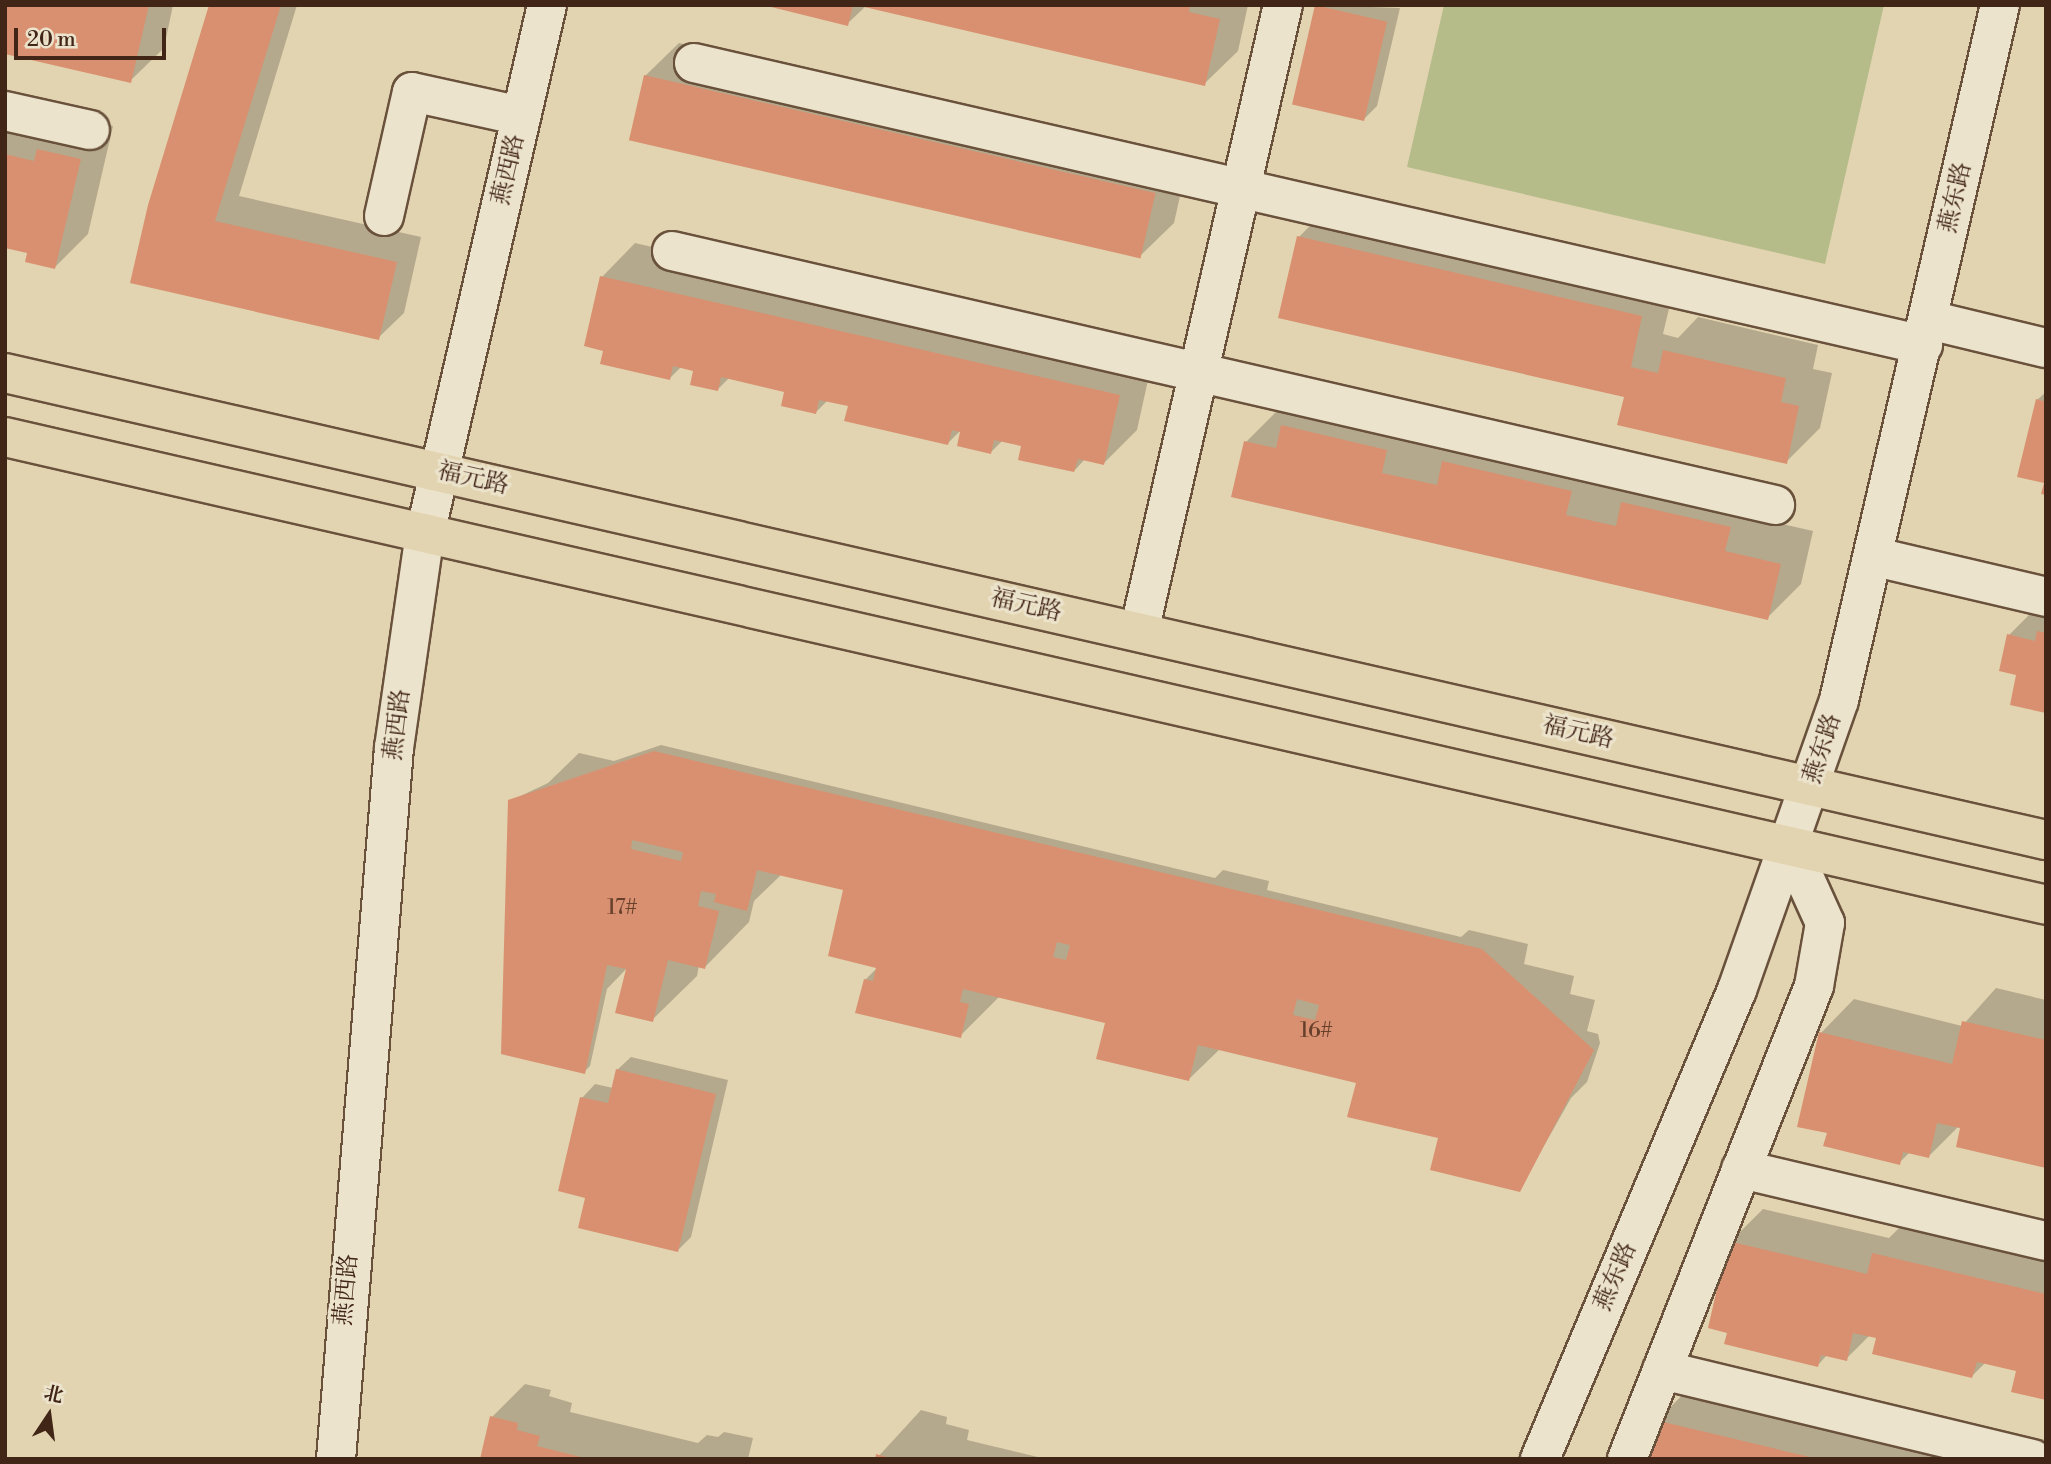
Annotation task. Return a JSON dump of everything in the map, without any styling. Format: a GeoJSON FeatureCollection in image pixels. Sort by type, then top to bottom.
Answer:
{"type":"FeatureCollection","features":[{"type":"Feature","properties":{"kind":"main road","name":"福元路"},"geometry":{"type":"LineString","coordinates":[[5,373],[2046,840]]}},
{"type":"Feature","properties":{"kind":"main road"},"geometry":{"type":"LineString","coordinates":[[5,438],[2046,905]]}},
{"type":"Feature","properties":{"kind":"street","name":"燕西路"},"geometry":{"type":"LineString","coordinates":[[336,1459],[394,748],[425,534],[547,5]]}},
{"type":"Feature","properties":{"kind":"street"},"geometry":{"type":"LineString","coordinates":[[1139,632],[1283,5]]}},
{"type":"Feature","properties":{"kind":"street","name":"燕东路"},"geometry":{"type":"LineString","coordinates":[[1540,1459],[1737,990],[1790,846],[1839,700],[1876,556],[2000,5]]}},
{"type":"Feature","properties":{"kind":"street"},"geometry":{"type":"LineString","coordinates":[[694,63],[1240,188],[1926,333],[2046,348]]}},
{"type":"Feature","properties":{"kind":"street"},"geometry":{"type":"LineString","coordinates":[[384,216],[412,92],[521,116]]}},
{"type":"Feature","properties":{"kind":"street"},"geometry":{"type":"LineString","coordinates":[[5,111],[90,131]]}},
{"type":"Feature","properties":{"kind":"street"},"geometry":{"type":"LineString","coordinates":[[672,251],[1775,505]]}},
{"type":"Feature","properties":{"kind":"street"},"geometry":{"type":"LineString","coordinates":[[1876,556],[2046,597]]}},
{"type":"Feature","properties":{"kind":"street"},"geometry":{"type":"LineString","coordinates":[[1627,1459],[1814,986],[1825,923],[1790,846]]}},
{"type":"Feature","properties":{"kind":"street"},"geometry":{"type":"LineString","coordinates":[[1741,1169],[2046,1241]]}},
{"type":"Feature","properties":{"kind":"street"},"geometry":{"type":"LineString","coordinates":[[1662,1370],[2032,1459]]}},
{"type":"Feature","properties":{"kind":"green space"},"geometry":{"type":"Polygon","coordinates":[[[1444,5],[1884,5],[1825,264],[1407,167],[1444,5]]]}},
{"type":"Feature","properties":{"kind":"building"},"geometry":{"type":"Polygon","coordinates":[[[5,5],[149,5],[131,83],[5,54],[5,5]]]}},
{"type":"Feature","properties":{"kind":"building"},"geometry":{"type":"Polygon","coordinates":[[[209,5],[281,5],[215,221],[397,262],[379,340],[130,283],[148,205],[209,5]]]}},
{"type":"Feature","properties":{"kind":"building"},"geometry":{"type":"Polygon","coordinates":[[[763,5],[853,5],[848,26],[763,5]]]}},
{"type":"Feature","properties":{"kind":"building"},"geometry":{"type":"Polygon","coordinates":[[[1190,5],[1189,12],[1220,19],[1205,86],[860,6],[1190,5]]]}},
{"type":"Feature","properties":{"kind":"building"},"geometry":{"type":"Polygon","coordinates":[[[1315,5],[1387,22],[1364,121],[1292,104],[1315,5]]]}},
{"type":"Feature","properties":{"kind":"building"},"geometry":{"type":"Polygon","coordinates":[[[644,75],[1156,193],[1140,258],[629,140],[644,75]]]}},
{"type":"Feature","properties":{"kind":"building"},"geometry":{"type":"Polygon","coordinates":[[[37,149],[81,159],[55,269],[25,262],[27,253],[5,248],[5,154],[34,161],[37,149]]]}},
{"type":"Feature","properties":{"kind":"building"},"geometry":{"type":"Polygon","coordinates":[[[1297,236],[1642,316],[1631,367],[1658,373],[1663,350],[1786,378],[1781,402],[1799,406],[1787,464],[1617,425],[1624,397],[1278,318],[1297,236]]]}},
{"type":"Feature","properties":{"kind":"building"},"geometry":{"type":"Polygon","coordinates":[[[600,276],[1120,395],[1104,465],[1078,459],[1074,472],[1018,460],[1021,446],[994,440],[991,454],[957,446],[960,432],[952,430],[948,445],[844,421],[848,406],[819,400],[816,414],[781,406],[784,392],[721,377],[718,391],[690,385],[693,371],[673,366],[670,380],[600,364],[603,351],[584,346],[600,276]]]}},
{"type":"Feature","properties":{"kind":"building"},"geometry":{"type":"Polygon","coordinates":[[[2036,399],[2046,402],[2046,495],[2041,494],[2044,483],[2017,477],[2036,399]]]}},
{"type":"Feature","properties":{"kind":"building"},"geometry":{"type":"Polygon","coordinates":[[[1281,425],[1387,450],[1382,473],[1437,485],[1442,461],[1572,491],[1566,515],[1616,526],[1621,502],[1731,527],[1725,551],[1781,564],[1768,620],[1231,497],[1244,441],[1276,448],[1281,425]]]}},
{"type":"Feature","properties":{"kind":"building"},"geometry":{"type":"Polygon","coordinates":[[[2037,631],[2046,633],[2046,713],[2010,705],[2016,675],[1999,671],[2007,634],[2035,641],[2037,631]]]}},
{"type":"Feature","properties":{"kind":"building"},"geometry":{"type":"Polygon","coordinates":[[[654,751],[1482,949],[1594,1050],[1520,1192],[1430,1170],[1438,1138],[1347,1117],[1356,1083],[1198,1045],[1189,1081],[1096,1059],[1105,1023],[963,989],[960,1002],[969,1004],[961,1038],[855,1013],[864,979],[873,981],[876,968],[828,956],[843,890],[757,870],[747,911],[714,902],[716,894],[701,891],[698,906],[719,911],[705,969],[668,960],[653,1022],[615,1013],[626,969],[607,965],[585,1074],[501,1054],[508,800],[654,751]],[[632,840],[631,849],[681,861],[683,852],[632,840]],[[1057,942],[1053,957],[1066,960],[1070,945],[1057,942]],[[1297,999],[1293,1015],[1315,1020],[1319,1005],[1297,999]]]}},
{"type":"Feature","properties":{"kind":"building"},"geometry":{"type":"Polygon","coordinates":[[[1962,1021],[2046,1040],[2046,1168],[1956,1147],[1960,1128],[1937,1123],[1929,1158],[1903,1152],[1900,1165],[1823,1146],[1827,1133],[1797,1127],[1819,1032],[1952,1064],[1962,1021]]]}},
{"type":"Feature","properties":{"kind":"building"},"geometry":{"type":"Polygon","coordinates":[[[616,1069],[716,1094],[678,1252],[578,1228],[585,1198],[558,1191],[580,1097],[608,1103],[616,1069]]]}},
{"type":"Feature","properties":{"kind":"building"},"geometry":{"type":"Polygon","coordinates":[[[1728,1241],[1867,1274],[1872,1253],[2046,1294],[2046,1400],[2011,1392],[2016,1371],[1977,1362],[1972,1378],[1872,1354],[1876,1338],[1853,1333],[1847,1361],[1821,1355],[1818,1367],[1724,1344],[1727,1333],[1708,1328],[1728,1241]]]}},
{"type":"Feature","properties":{"kind":"building"},"geometry":{"type":"Polygon","coordinates":[[[490,1416],[518,1423],[517,1430],[540,1436],[537,1446],[589,1459],[480,1459],[490,1416]]]}},
{"type":"Feature","properties":{"kind":"building"},"geometry":{"type":"Polygon","coordinates":[[[1655,1420],[1814,1458],[1814,1459],[1646,1459],[1655,1420]]]}},
{"type":"Feature","properties":{"kind":"building"},"geometry":{"type":"Polygon","coordinates":[[[876,1454],[891,1458],[891,1459],[875,1459],[876,1454]]]}}]}
